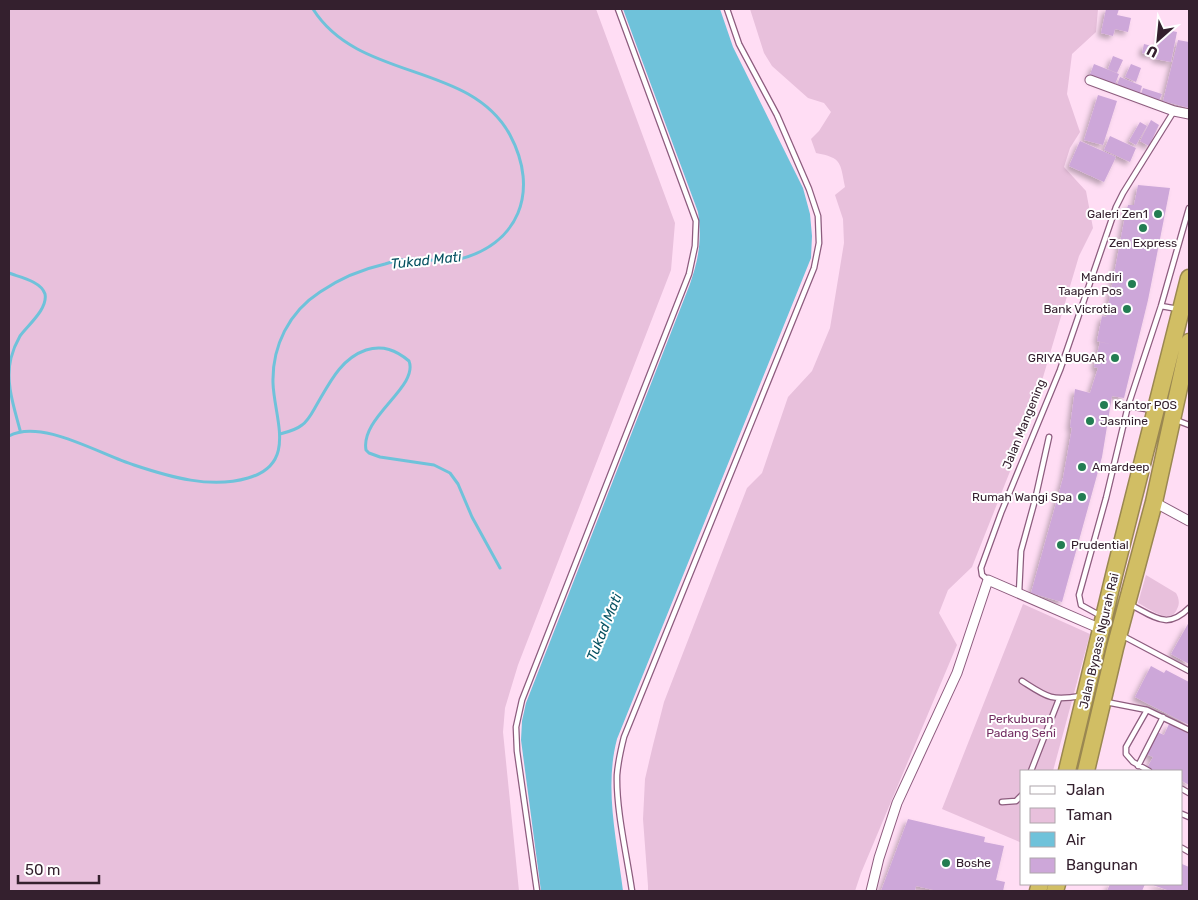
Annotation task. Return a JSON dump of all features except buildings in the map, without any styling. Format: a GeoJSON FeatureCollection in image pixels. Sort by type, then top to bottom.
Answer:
{"type":"FeatureCollection","features":[{"type":"Feature","properties":{"kind":"highway","name":"Jalan Bypass Ngurah Rai"},"geometry":{"type":"LineString","coordinates":[[1067,770],[1189,278]]}},
{"type":"Feature","properties":{"kind":"highway","name":"Jalan Bypass Ngurah Rai"},"geometry":{"type":"LineString","coordinates":[[1086,770],[1154,502],[1189,342]]}},
{"type":"Feature","properties":{"kind":"highway"},"geometry":{"type":"LineString","coordinates":[[1115,571],[1135,576]]}},
{"type":"Feature","properties":{"kind":"street"},"geometry":{"type":"LineString","coordinates":[[1090,80],[1174,111],[1189,114]]}},
{"type":"Feature","properties":{"kind":"street"},"geometry":{"type":"LineString","coordinates":[[1154,502],[1189,522]]}},
{"type":"Feature","properties":{"kind":"street"},"geometry":{"type":"LineString","coordinates":[[871,891],[879,858],[897,803],[957,673],[988,580],[1103,623]]}},
{"type":"Feature","properties":{"kind":"lane"},"geometry":{"type":"LineString","coordinates":[[537,891],[525,796],[517,751],[516,727],[522,700],[689,274],[695,246],[696,221],[618,9]]}},
{"type":"Feature","properties":{"kind":"lane"},"geometry":{"type":"LineString","coordinates":[[632,891],[618,798],[617,775],[624,737],[814,268],[819,243],[818,216],[809,189],[777,115],[740,44],[727,9]]}},
{"type":"Feature","properties":{"kind":"lane","name":"Jalan Mangening"},"geometry":{"type":"LineString","coordinates":[[988,580],[982,575],[981,568],[1060,370],[1116,207],[1174,111]]}},
{"type":"Feature","properties":{"kind":"lane"},"geometry":{"type":"LineString","coordinates":[[1103,623],[1081,605],[1079,595],[1106,498],[1128,406],[1161,306],[1189,208]]}},
{"type":"Feature","properties":{"kind":"lane"},"geometry":{"type":"LineString","coordinates":[[1161,306],[1181,310]]}},
{"type":"Feature","properties":{"kind":"lane"},"geometry":{"type":"LineString","coordinates":[[1128,406],[1156,411]]}},
{"type":"Feature","properties":{"kind":"lane"},"geometry":{"type":"LineString","coordinates":[[1173,419],[1189,424]]}},
{"type":"Feature","properties":{"kind":"lane"},"geometry":{"type":"LineString","coordinates":[[1019,593],[1021,551],[1049,437]]}},
{"type":"Feature","properties":{"kind":"lane"},"geometry":{"type":"LineString","coordinates":[[1128,604],[1162,620],[1172,621],[1180,618],[1189,608]]}},
{"type":"Feature","properties":{"kind":"lane"},"geometry":{"type":"LineString","coordinates":[[1120,634],[1189,672]]}},
{"type":"Feature","properties":{"kind":"lane"},"geometry":{"type":"LineString","coordinates":[[1022,681],[1051,698],[1059,699],[1087,695]]}},
{"type":"Feature","properties":{"kind":"lane"},"geometry":{"type":"LineString","coordinates":[[1031,770],[1059,699]]}},
{"type":"Feature","properties":{"kind":"lane"},"geometry":{"type":"LineString","coordinates":[[1104,701],[1148,710],[1189,730]]}},
{"type":"Feature","properties":{"kind":"lane"},"geometry":{"type":"LineString","coordinates":[[1147,770],[1128,759],[1126,747],[1148,710]]}},
{"type":"Feature","properties":{"kind":"lane"},"geometry":{"type":"LineString","coordinates":[[1138,766],[1163,717]]}},
{"type":"Feature","properties":{"kind":"lane"},"geometry":{"type":"LineString","coordinates":[[1002,802],[1016,801],[1020,797]]}},
{"type":"Feature","properties":{"kind":"green space"},"geometry":{"type":"Polygon","coordinates":[[[9,9],[596,9],[675,223],[671,270],[518,665],[505,708],[503,732],[519,891],[9,891],[9,9]]]}},
{"type":"Feature","properties":{"kind":"green space"},"geometry":{"type":"Polygon","coordinates":[[[750,9],[1098,9],[1096,32],[1072,54],[1067,94],[1080,132],[1070,148],[1064,167],[1086,191],[1093,228],[1079,256],[1030,421],[972,567],[948,590],[939,613],[957,645],[855,891],[648,891],[643,819],[645,779],[664,702],[747,488],[762,473],[788,397],[812,371],[830,328],[844,243],[843,219],[835,195],[845,187],[840,167],[835,159],[816,153],[811,139],[819,131],[831,112],[824,103],[808,98],[772,66],[764,53],[750,9]]]}},
{"type":"Feature","properties":{"kind":"green space"},"geometry":{"type":"Polygon","coordinates":[[[1146,575],[1176,593],[1179,603],[1174,614],[1165,616],[1153,612],[1138,603],[1146,575]]]}},
{"type":"Feature","properties":{"kind":"green space","name":"Perkuburan Padang Seni"},"geometry":{"type":"Polygon","coordinates":[[[1023,604],[1090,634],[1053,770],[1020,770],[1020,842],[942,809],[1023,604]]]}},
{"type":"Feature","properties":{"kind":"water"},"geometry":{"type":"Polygon","coordinates":[[[623,9],[720,9],[733,47],[803,188],[810,214],[811,258],[617,739],[613,758],[612,795],[623,891],[541,891],[521,740],[522,721],[526,703],[690,284],[699,248],[698,212],[623,9]]]}},
{"type":"Feature","properties":{"kind":"waterway","name":"Tukad Mati"},"geometry":{"type":"LineString","coordinates":[[9,436],[22,432],[54,435],[134,465],[162,474],[191,480],[220,482],[248,478],[263,471],[273,462],[278,451],[280,438],[274,397],[273,369],[284,331],[299,309],[327,287],[360,272],[407,259],[456,260],[478,253],[495,242],[509,229],[518,213],[523,195],[523,176],[519,156],[510,135],[492,111],[469,94],[358,49],[333,32],[313,9]]}},
{"type":"Feature","properties":{"kind":"waterway"},"geometry":{"type":"LineString","coordinates":[[9,273],[34,283],[45,294],[41,311],[20,336],[9,367],[13,403],[20,430]]}},
{"type":"Feature","properties":{"kind":"waterway"},"geometry":{"type":"LineString","coordinates":[[280,434],[295,430],[306,421],[336,373],[349,359],[366,350],[378,348],[384,348],[399,354],[409,361],[410,371],[406,381],[372,426],[367,438],[366,450],[380,457],[434,465],[450,473],[458,484],[472,517],[500,568]]}},
{"type":"Feature","properties":{"kind":"place","name":"Galeri Zen1"},"geometry":{"type":"Point","coordinates":[1158,214]}},
{"type":"Feature","properties":{"kind":"place","name":"Zen Express"},"geometry":{"type":"Point","coordinates":[1143,228]}},
{"type":"Feature","properties":{"kind":"place","name":"Mandiri Taapen Pos"},"geometry":{"type":"Point","coordinates":[1132,284]}},
{"type":"Feature","properties":{"kind":"place","name":"Bank Vicrotia"},"geometry":{"type":"Point","coordinates":[1127,309]}},
{"type":"Feature","properties":{"kind":"place","name":"GRIYA BUGAR"},"geometry":{"type":"Point","coordinates":[1115,358]}},
{"type":"Feature","properties":{"kind":"place","name":"Kantor POS"},"geometry":{"type":"Point","coordinates":[1104,405]}},
{"type":"Feature","properties":{"kind":"place","name":"Jasmine"},"geometry":{"type":"Point","coordinates":[1090,421]}},
{"type":"Feature","properties":{"kind":"place","name":"Amardeep"},"geometry":{"type":"Point","coordinates":[1082,467]}},
{"type":"Feature","properties":{"kind":"place","name":"Rumah Wangi Spa"},"geometry":{"type":"Point","coordinates":[1082,497]}},
{"type":"Feature","properties":{"kind":"place","name":"Prudential"},"geometry":{"type":"Point","coordinates":[1061,545]}},
{"type":"Feature","properties":{"kind":"place","name":"Boshe"},"geometry":{"type":"Point","coordinates":[946,863]}}]}
